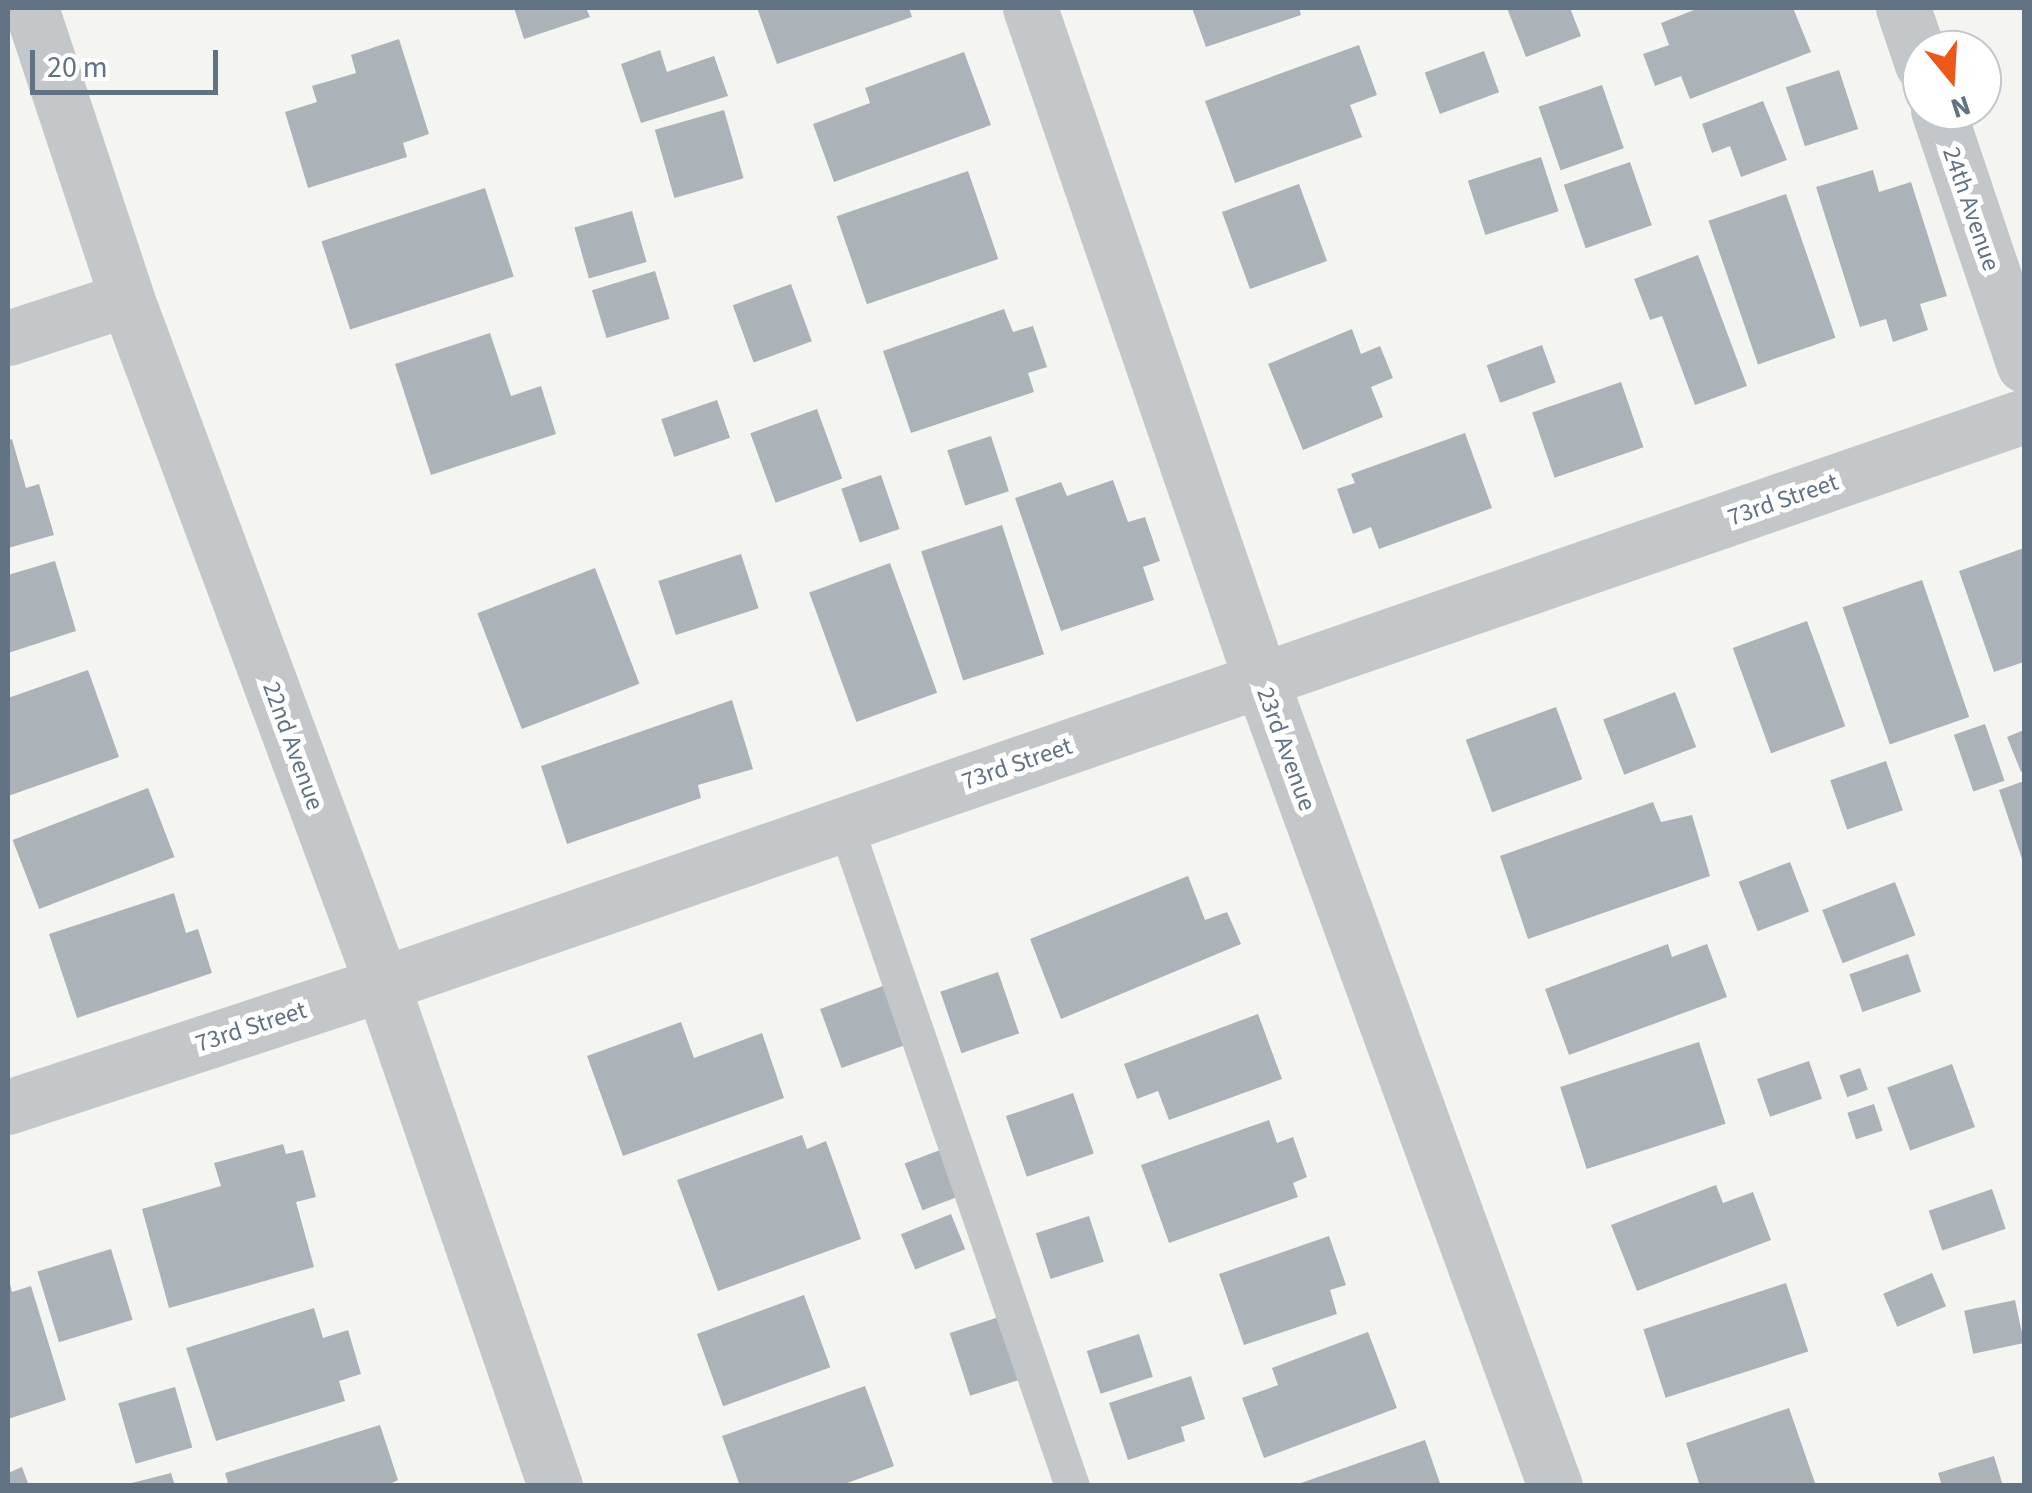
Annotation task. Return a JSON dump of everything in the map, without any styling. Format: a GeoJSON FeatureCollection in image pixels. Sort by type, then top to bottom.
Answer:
{"type":"FeatureCollection","features":[{"type":"Feature","properties":{"kind":"street","name":"22nd Avenue"},"geometry":{"type":"LineString","coordinates":[[31,8],[127,299],[382,984],[555,1486]]}},
{"type":"Feature","properties":{"kind":"street","name":"23rd Avenue"},"geometry":{"type":"LineString","coordinates":[[1030,8],[1260,680],[1555,1486]]}},
{"type":"Feature","properties":{"kind":"street","name":"24th Avenue"},"geometry":{"type":"LineString","coordinates":[[1945,130],[2024,365]]}},
{"type":"Feature","properties":{"kind":"street"},"geometry":{"type":"LineString","coordinates":[[8,338],[127,299]]}},
{"type":"Feature","properties":{"kind":"street","name":"73rd Street"},"geometry":{"type":"LineString","coordinates":[[8,1107],[382,984],[2024,416]]}},
{"type":"Feature","properties":{"kind":"lane"},"geometry":{"type":"LineString","coordinates":[[844,824],[1072,1486]]}},
{"type":"Feature","properties":{"kind":"building"},"geometry":{"type":"Polygon","coordinates":[[[514,8],[586,8],[590,17],[524,39],[514,8]]]}},
{"type":"Feature","properties":{"kind":"building"},"geometry":{"type":"Polygon","coordinates":[[[757,8],[909,8],[912,17],[777,64],[757,8]]]}},
{"type":"Feature","properties":{"kind":"building"},"geometry":{"type":"Polygon","coordinates":[[[1192,8],[1299,8],[1301,15],[1206,47],[1192,8]]]}},
{"type":"Feature","properties":{"kind":"building"},"geometry":{"type":"Polygon","coordinates":[[[1507,8],[1570,8],[1581,36],[1526,57],[1507,8]]]}},
{"type":"Feature","properties":{"kind":"building"},"geometry":{"type":"Polygon","coordinates":[[[1699,8],[1793,8],[1811,52],[1690,99],[1681,76],[1655,86],[1643,54],[1669,45],[1661,23],[1699,8]]]}},
{"type":"Feature","properties":{"kind":"building"},"geometry":{"type":"Polygon","coordinates":[[[399,39],[429,134],[403,143],[407,157],[308,188],[285,112],[317,102],[312,86],[356,73],[351,55],[399,39]]]}},
{"type":"Feature","properties":{"kind":"building"},"geometry":{"type":"Polygon","coordinates":[[[1359,45],[1377,95],[1350,105],[1362,137],[1235,183],[1205,101],[1359,45]]]}},
{"type":"Feature","properties":{"kind":"building"},"geometry":{"type":"Polygon","coordinates":[[[660,50],[667,72],[714,56],[728,96],[641,123],[621,64],[660,50]]]}},
{"type":"Feature","properties":{"kind":"building"},"geometry":{"type":"Polygon","coordinates":[[[1484,51],[1499,92],[1440,114],[1425,73],[1484,51]]]}},
{"type":"Feature","properties":{"kind":"building"},"geometry":{"type":"Polygon","coordinates":[[[964,52],[991,125],[834,182],[813,124],[870,103],[865,88],[964,52]]]}},
{"type":"Feature","properties":{"kind":"building"},"geometry":{"type":"Polygon","coordinates":[[[1839,70],[1858,129],[1805,146],[1786,87],[1839,70]]]}},
{"type":"Feature","properties":{"kind":"building"},"geometry":{"type":"Polygon","coordinates":[[[1602,85],[1624,148],[1560,170],[1539,107],[1602,85]]]}},
{"type":"Feature","properties":{"kind":"building"},"geometry":{"type":"Polygon","coordinates":[[[1763,101],[1787,160],[1741,177],[1730,146],[1712,153],[1702,124],[1763,101]]]}},
{"type":"Feature","properties":{"kind":"building"},"geometry":{"type":"Polygon","coordinates":[[[724,110],[744,178],[674,198],[655,130],[724,110]]]}},
{"type":"Feature","properties":{"kind":"building"},"geometry":{"type":"Polygon","coordinates":[[[1541,157],[1559,211],[1485,235],[1468,181],[1541,157]]]}},
{"type":"Feature","properties":{"kind":"building"},"geometry":{"type":"Polygon","coordinates":[[[1630,162],[1652,225],[1586,248],[1564,185],[1630,162]]]}},
{"type":"Feature","properties":{"kind":"building"},"geometry":{"type":"Polygon","coordinates":[[[1873,170],[1879,192],[1911,182],[1947,296],[1920,304],[1928,330],[1893,342],[1886,319],[1860,327],[1816,187],[1873,170]]]}},
{"type":"Feature","properties":{"kind":"building"},"geometry":{"type":"Polygon","coordinates":[[[968,171],[998,259],[867,304],[837,216],[968,171]]]}},
{"type":"Feature","properties":{"kind":"building"},"geometry":{"type":"Polygon","coordinates":[[[1299,184],[1327,261],[1250,289],[1222,212],[1299,184]]]}},
{"type":"Feature","properties":{"kind":"building"},"geometry":{"type":"Polygon","coordinates":[[[485,188],[514,276],[350,330],[321,241],[485,188]]]}},
{"type":"Feature","properties":{"kind":"building"},"geometry":{"type":"Polygon","coordinates":[[[1786,194],[1835,338],[1758,364],[1708,221],[1786,194]]]}},
{"type":"Feature","properties":{"kind":"building"},"geometry":{"type":"Polygon","coordinates":[[[632,211],[647,262],[589,278],[574,228],[632,211]]]}},
{"type":"Feature","properties":{"kind":"building"},"geometry":{"type":"Polygon","coordinates":[[[1698,255],[1747,386],[1695,405],[1662,316],[1650,320],[1634,279],[1698,255]]]}},
{"type":"Feature","properties":{"kind":"building"},"geometry":{"type":"Polygon","coordinates":[[[655,271],[670,319],[607,338],[592,290],[655,271]]]}},
{"type":"Feature","properties":{"kind":"building"},"geometry":{"type":"Polygon","coordinates":[[[791,284],[812,341],[754,363],[733,305],[791,284]]]}},
{"type":"Feature","properties":{"kind":"building"},"geometry":{"type":"Polygon","coordinates":[[[1004,309],[1013,332],[1033,326],[1047,367],[1028,373],[1034,392],[911,433],[883,351],[1004,309]]]}},
{"type":"Feature","properties":{"kind":"building"},"geometry":{"type":"Polygon","coordinates":[[[1352,329],[1361,354],[1380,346],[1393,378],[1371,387],[1383,417],[1303,450],[1268,364],[1352,329]]]}},
{"type":"Feature","properties":{"kind":"building"},"geometry":{"type":"Polygon","coordinates":[[[490,333],[511,396],[541,386],[556,434],[431,475],[395,364],[490,333]]]}},
{"type":"Feature","properties":{"kind":"building"},"geometry":{"type":"Polygon","coordinates":[[[1542,345],[1556,383],[1500,403],[1487,365],[1542,345]]]}},
{"type":"Feature","properties":{"kind":"building"},"geometry":{"type":"Polygon","coordinates":[[[1621,382],[1643,447],[1555,478],[1532,413],[1621,382]]]}},
{"type":"Feature","properties":{"kind":"building"},"geometry":{"type":"Polygon","coordinates":[[[717,400],[730,438],[674,457],[661,419],[717,400]]]}},
{"type":"Feature","properties":{"kind":"building"},"geometry":{"type":"Polygon","coordinates":[[[817,409],[842,479],[776,503],[750,433],[817,409]]]}},
{"type":"Feature","properties":{"kind":"building"},"geometry":{"type":"Polygon","coordinates":[[[1465,433],[1492,508],[1379,549],[1371,527],[1353,534],[1337,489],[1355,483],[1351,474],[1465,433]]]}},
{"type":"Feature","properties":{"kind":"building"},"geometry":{"type":"Polygon","coordinates":[[[991,436],[1009,491],[965,505],[947,450],[991,436]]]}},
{"type":"Feature","properties":{"kind":"building"},"geometry":{"type":"Polygon","coordinates":[[[12,439],[26,488],[39,484],[54,535],[8,548],[8,440],[12,439]]]}},
{"type":"Feature","properties":{"kind":"building"},"geometry":{"type":"Polygon","coordinates":[[[881,475],[900,529],[860,543],[841,489],[881,475]]]}},
{"type":"Feature","properties":{"kind":"building"},"geometry":{"type":"Polygon","coordinates":[[[1113,480],[1128,522],[1145,517],[1160,561],[1143,567],[1154,600],[1061,631],[1015,498],[1061,482],[1067,496],[1113,480]]]}},
{"type":"Feature","properties":{"kind":"building"},"geometry":{"type":"Polygon","coordinates":[[[1002,525],[1044,654],[963,681],[921,551],[1002,525]]]}},
{"type":"Feature","properties":{"kind":"building"},"geometry":{"type":"Polygon","coordinates":[[[2024,548],[2024,662],[1994,672],[1959,571],[2024,548]]]}},
{"type":"Feature","properties":{"kind":"building"},"geometry":{"type":"Polygon","coordinates":[[[741,554],[759,608],[676,635],[658,581],[741,554]]]}},
{"type":"Feature","properties":{"kind":"building"},"geometry":{"type":"Polygon","coordinates":[[[55,561],[76,631],[8,653],[8,575],[55,561]]]}},
{"type":"Feature","properties":{"kind":"building"},"geometry":{"type":"Polygon","coordinates":[[[890,563],[937,693],[856,722],[809,592],[890,563]]]}},
{"type":"Feature","properties":{"kind":"building"},"geometry":{"type":"Polygon","coordinates":[[[595,568],[639,684],[522,729],[477,613],[595,568]]]}},
{"type":"Feature","properties":{"kind":"building"},"geometry":{"type":"Polygon","coordinates":[[[1922,580],[1969,717],[1890,744],[1843,607],[1922,580]]]}},
{"type":"Feature","properties":{"kind":"building"},"geometry":{"type":"Polygon","coordinates":[[[1807,621],[1845,726],[1771,753],[1733,648],[1807,621]]]}},
{"type":"Feature","properties":{"kind":"building"},"geometry":{"type":"Polygon","coordinates":[[[88,670],[119,757],[8,796],[8,698],[88,670]]]}},
{"type":"Feature","properties":{"kind":"building"},"geometry":{"type":"Polygon","coordinates":[[[1675,692],[1696,747],[1624,775],[1603,720],[1675,692]]]}},
{"type":"Feature","properties":{"kind":"building"},"geometry":{"type":"Polygon","coordinates":[[[732,700],[753,769],[698,785],[701,798],[567,844],[541,766],[732,700]]]}},
{"type":"Feature","properties":{"kind":"building"},"geometry":{"type":"Polygon","coordinates":[[[1556,707],[1582,779],[1492,812],[1466,740],[1556,707]]]}},
{"type":"Feature","properties":{"kind":"building"},"geometry":{"type":"Polygon","coordinates":[[[1985,724],[2005,781],[1973,791],[1954,735],[1985,724]]]}},
{"type":"Feature","properties":{"kind":"building"},"geometry":{"type":"Polygon","coordinates":[[[2024,730],[2024,770],[2021,772],[2007,737],[2024,730]]]}},
{"type":"Feature","properties":{"kind":"building"},"geometry":{"type":"Polygon","coordinates":[[[1886,761],[1903,810],[1847,829],[1830,780],[1886,761]]]}},
{"type":"Feature","properties":{"kind":"building"},"geometry":{"type":"Polygon","coordinates":[[[2024,781],[2024,865],[1999,790],[2024,781]]]}},
{"type":"Feature","properties":{"kind":"building"},"geometry":{"type":"Polygon","coordinates":[[[148,788],[175,857],[39,909],[13,840],[148,788]]]}},
{"type":"Feature","properties":{"kind":"building"},"geometry":{"type":"Polygon","coordinates":[[[1653,802],[1661,822],[1692,815],[1710,876],[1528,939],[1500,856],[1653,802]]]}},
{"type":"Feature","properties":{"kind":"building"},"geometry":{"type":"Polygon","coordinates":[[[1790,862],[1809,911],[1758,931],[1739,882],[1790,862]]]}},
{"type":"Feature","properties":{"kind":"building"},"geometry":{"type":"Polygon","coordinates":[[[1188,876],[1205,920],[1227,912],[1241,944],[1061,1019],[1030,939],[1188,876]]]}},
{"type":"Feature","properties":{"kind":"building"},"geometry":{"type":"Polygon","coordinates":[[[1895,882],[1915,935],[1843,963],[1822,910],[1895,882]]]}},
{"type":"Feature","properties":{"kind":"building"},"geometry":{"type":"Polygon","coordinates":[[[174,893],[186,933],[198,929],[212,973],[77,1018],[49,934],[174,893]]]}},
{"type":"Feature","properties":{"kind":"building"},"geometry":{"type":"Polygon","coordinates":[[[1668,944],[1672,957],[1707,944],[1727,997],[1569,1055],[1545,989],[1668,944]]]}},
{"type":"Feature","properties":{"kind":"building"},"geometry":{"type":"Polygon","coordinates":[[[1908,954],[1921,992],[1862,1012],[1849,974],[1908,954]]]}},
{"type":"Feature","properties":{"kind":"building"},"geometry":{"type":"Polygon","coordinates":[[[998,972],[1019,1033],[961,1053],[940,992],[998,972]]]}},
{"type":"Feature","properties":{"kind":"building"},"geometry":{"type":"Polygon","coordinates":[[[883,986],[905,1045],[842,1068],[820,1009],[883,986]]]}},
{"type":"Feature","properties":{"kind":"building"},"geometry":{"type":"Polygon","coordinates":[[[1258,1014],[1282,1079],[1169,1120],[1158,1091],[1137,1099],[1124,1064],[1258,1014]]]}},
{"type":"Feature","properties":{"kind":"building"},"geometry":{"type":"Polygon","coordinates":[[[681,1022],[694,1058],[762,1033],[784,1098],[623,1156],[587,1056],[681,1022]]]}},
{"type":"Feature","properties":{"kind":"building"},"geometry":{"type":"Polygon","coordinates":[[[1699,1042],[1726,1124],[1587,1169],[1560,1087],[1699,1042]]]}},
{"type":"Feature","properties":{"kind":"building"},"geometry":{"type":"Polygon","coordinates":[[[1809,1061],[1822,1099],[1770,1117],[1757,1079],[1809,1061]]]}},
{"type":"Feature","properties":{"kind":"building"},"geometry":{"type":"Polygon","coordinates":[[[1952,1064],[1975,1127],[1910,1151],[1887,1088],[1952,1064]]]}},
{"type":"Feature","properties":{"kind":"building"},"geometry":{"type":"Polygon","coordinates":[[[1860,1068],[1868,1090],[1847,1097],[1839,1076],[1860,1068]]]}},
{"type":"Feature","properties":{"kind":"building"},"geometry":{"type":"Polygon","coordinates":[[[1073,1093],[1094,1154],[1027,1177],[1006,1116],[1073,1093]]]}},
{"type":"Feature","properties":{"kind":"building"},"geometry":{"type":"Polygon","coordinates":[[[1874,1104],[1883,1131],[1856,1139],[1847,1113],[1874,1104]]]}},
{"type":"Feature","properties":{"kind":"building"},"geometry":{"type":"Polygon","coordinates":[[[1269,1120],[1277,1143],[1293,1137],[1307,1177],[1293,1183],[1298,1197],[1169,1243],[1141,1165],[1269,1120]]]}},
{"type":"Feature","properties":{"kind":"building"},"geometry":{"type":"Polygon","coordinates":[[[802,1135],[807,1149],[826,1141],[861,1239],[718,1291],[677,1180],[802,1135]]]}},
{"type":"Feature","properties":{"kind":"building"},"geometry":{"type":"Polygon","coordinates":[[[283,1144],[286,1154],[303,1150],[316,1197],[296,1202],[314,1267],[169,1308],[142,1209],[221,1186],[214,1163],[283,1144]]]}},
{"type":"Feature","properties":{"kind":"building"},"geometry":{"type":"Polygon","coordinates":[[[940,1150],[958,1197],[922,1210],[905,1164],[940,1150]]]}},
{"type":"Feature","properties":{"kind":"building"},"geometry":{"type":"Polygon","coordinates":[[[1716,1185],[1723,1203],[1753,1192],[1771,1240],[1637,1291],[1611,1225],[1716,1185]]]}},
{"type":"Feature","properties":{"kind":"building"},"geometry":{"type":"Polygon","coordinates":[[[1992,1189],[2006,1229],[1942,1251],[1929,1211],[1992,1189]]]}},
{"type":"Feature","properties":{"kind":"building"},"geometry":{"type":"Polygon","coordinates":[[[951,1214],[965,1249],[915,1269],[901,1234],[951,1214]]]}},
{"type":"Feature","properties":{"kind":"building"},"geometry":{"type":"Polygon","coordinates":[[[1089,1216],[1104,1262],[1051,1279],[1036,1233],[1089,1216]]]}},
{"type":"Feature","properties":{"kind":"building"},"geometry":{"type":"Polygon","coordinates":[[[1329,1236],[1346,1285],[1330,1290],[1337,1314],[1244,1345],[1219,1274],[1329,1236]]]}},
{"type":"Feature","properties":{"kind":"building"},"geometry":{"type":"Polygon","coordinates":[[[111,1249],[133,1320],[59,1342],[37,1272],[111,1249]]]}},
{"type":"Feature","properties":{"kind":"building"},"geometry":{"type":"Polygon","coordinates":[[[1932,1273],[1946,1306],[1897,1327],[1883,1294],[1932,1273]]]}},
{"type":"Feature","properties":{"kind":"building"},"geometry":{"type":"Polygon","coordinates":[[[9,1279],[12,1292],[31,1286],[66,1400],[8,1419],[9,1279]]]}},
{"type":"Feature","properties":{"kind":"building"},"geometry":{"type":"Polygon","coordinates":[[[1786,1283],[1808,1351],[1666,1398],[1643,1329],[1786,1283]]]}},
{"type":"Feature","properties":{"kind":"building"},"geometry":{"type":"Polygon","coordinates":[[[804,1295],[830,1367],[723,1406],[697,1334],[804,1295]]]}},
{"type":"Feature","properties":{"kind":"building"},"geometry":{"type":"Polygon","coordinates":[[[2015,1300],[2024,1343],[1973,1354],[1964,1311],[2015,1300]]]}},
{"type":"Feature","properties":{"kind":"building"},"geometry":{"type":"Polygon","coordinates":[[[314,1308],[323,1338],[348,1330],[361,1374],[339,1381],[345,1401],[216,1441],[186,1348],[314,1308]]]}},
{"type":"Feature","properties":{"kind":"building"},"geometry":{"type":"Polygon","coordinates":[[[1002,1316],[1022,1379],[970,1396],[950,1333],[1002,1316]]]}},
{"type":"Feature","properties":{"kind":"building"},"geometry":{"type":"Polygon","coordinates":[[[1368,1332],[1397,1408],[1264,1458],[1242,1398],[1278,1385],[1272,1368],[1368,1332]]]}},
{"type":"Feature","properties":{"kind":"building"},"geometry":{"type":"Polygon","coordinates":[[[1139,1334],[1153,1377],[1101,1394],[1087,1351],[1139,1334]]]}},
{"type":"Feature","properties":{"kind":"building"},"geometry":{"type":"Polygon","coordinates":[[[1191,1376],[1205,1419],[1181,1427],[1185,1441],[1128,1460],[1109,1403],[1191,1376]]]}},
{"type":"Feature","properties":{"kind":"building"},"geometry":{"type":"Polygon","coordinates":[[[865,1386],[894,1466],[839,1486],[740,1486],[722,1436],[865,1386]]]}},
{"type":"Feature","properties":{"kind":"building"},"geometry":{"type":"Polygon","coordinates":[[[175,1387],[192,1448],[136,1464],[118,1403],[175,1387]]]}},
{"type":"Feature","properties":{"kind":"building"},"geometry":{"type":"Polygon","coordinates":[[[1789,1408],[1815,1483],[1700,1486],[1686,1443],[1789,1408]]]}},
{"type":"Feature","properties":{"kind":"building"},"geometry":{"type":"Polygon","coordinates":[[[380,1425],[398,1480],[386,1486],[229,1486],[225,1473],[380,1425]]]}},
{"type":"Feature","properties":{"kind":"building"},"geometry":{"type":"Polygon","coordinates":[[[1425,1440],[1441,1486],[1295,1486],[1295,1485],[1425,1440]]]}},
{"type":"Feature","properties":{"kind":"building"},"geometry":{"type":"Polygon","coordinates":[[[1994,1456],[2003,1486],[1942,1486],[1938,1473],[1994,1456]]]}},
{"type":"Feature","properties":{"kind":"building"},"geometry":{"type":"Polygon","coordinates":[[[22,1467],[29,1486],[8,1486],[8,1473],[22,1467]]]}},
{"type":"Feature","properties":{"kind":"building"},"geometry":{"type":"Polygon","coordinates":[[[171,1473],[175,1486],[128,1484],[171,1473]]]}}]}
